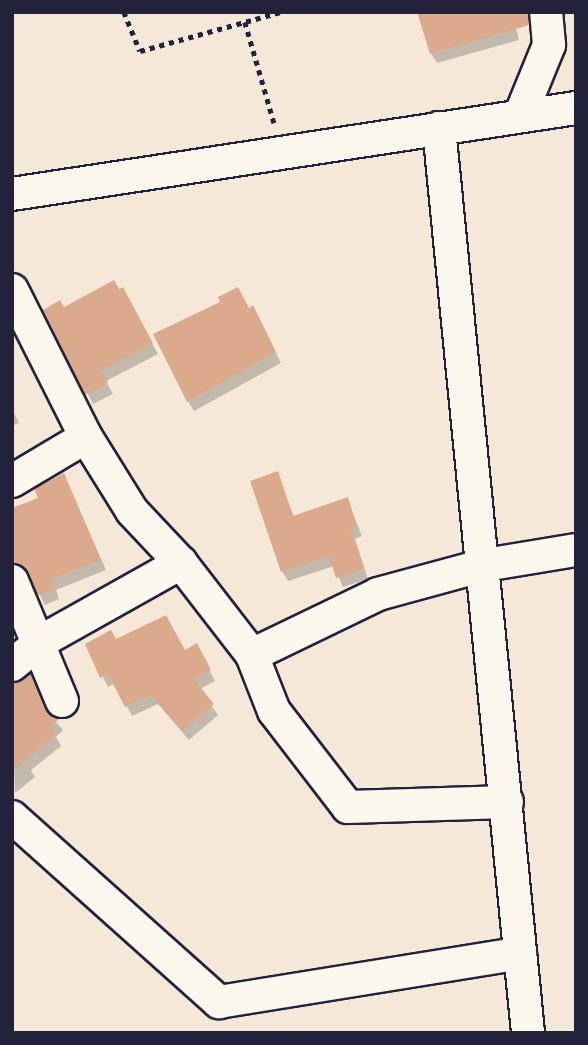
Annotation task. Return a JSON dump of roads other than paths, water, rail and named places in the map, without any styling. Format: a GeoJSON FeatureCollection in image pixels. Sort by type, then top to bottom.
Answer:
{"type":"FeatureCollection","features":[{"type":"Feature","properties":{"kind":"street"},"geometry":{"type":"LineString","coordinates":[[520,116],[549,45],[546,12]]}},
{"type":"Feature","properties":{"kind":"street"},"geometry":{"type":"LineString","coordinates":[[12,194],[576,108]]}},
{"type":"Feature","properties":{"kind":"street"},"geometry":{"type":"LineString","coordinates":[[439,128],[485,565],[528,1033]]}},
{"type":"Feature","properties":{"kind":"street"},"geometry":{"type":"LineString","coordinates":[[12,290],[86,437],[132,511],[181,563],[252,654],[274,711],[348,807],[506,802]]}},
{"type":"Feature","properties":{"kind":"street"},"geometry":{"type":"LineString","coordinates":[[12,481],[86,437]]}},
{"type":"Feature","properties":{"kind":"street"},"geometry":{"type":"LineString","coordinates":[[252,654],[377,594],[485,565],[576,550]]}},
{"type":"Feature","properties":{"kind":"street"},"geometry":{"type":"LineString","coordinates":[[12,664],[40,642],[181,563]]}},
{"type":"Feature","properties":{"kind":"street"},"geometry":{"type":"LineString","coordinates":[[12,581],[40,642],[62,701]]}},
{"type":"Feature","properties":{"kind":"street"},"geometry":{"type":"LineString","coordinates":[[12,817],[219,1002],[520,953]]}}]}
